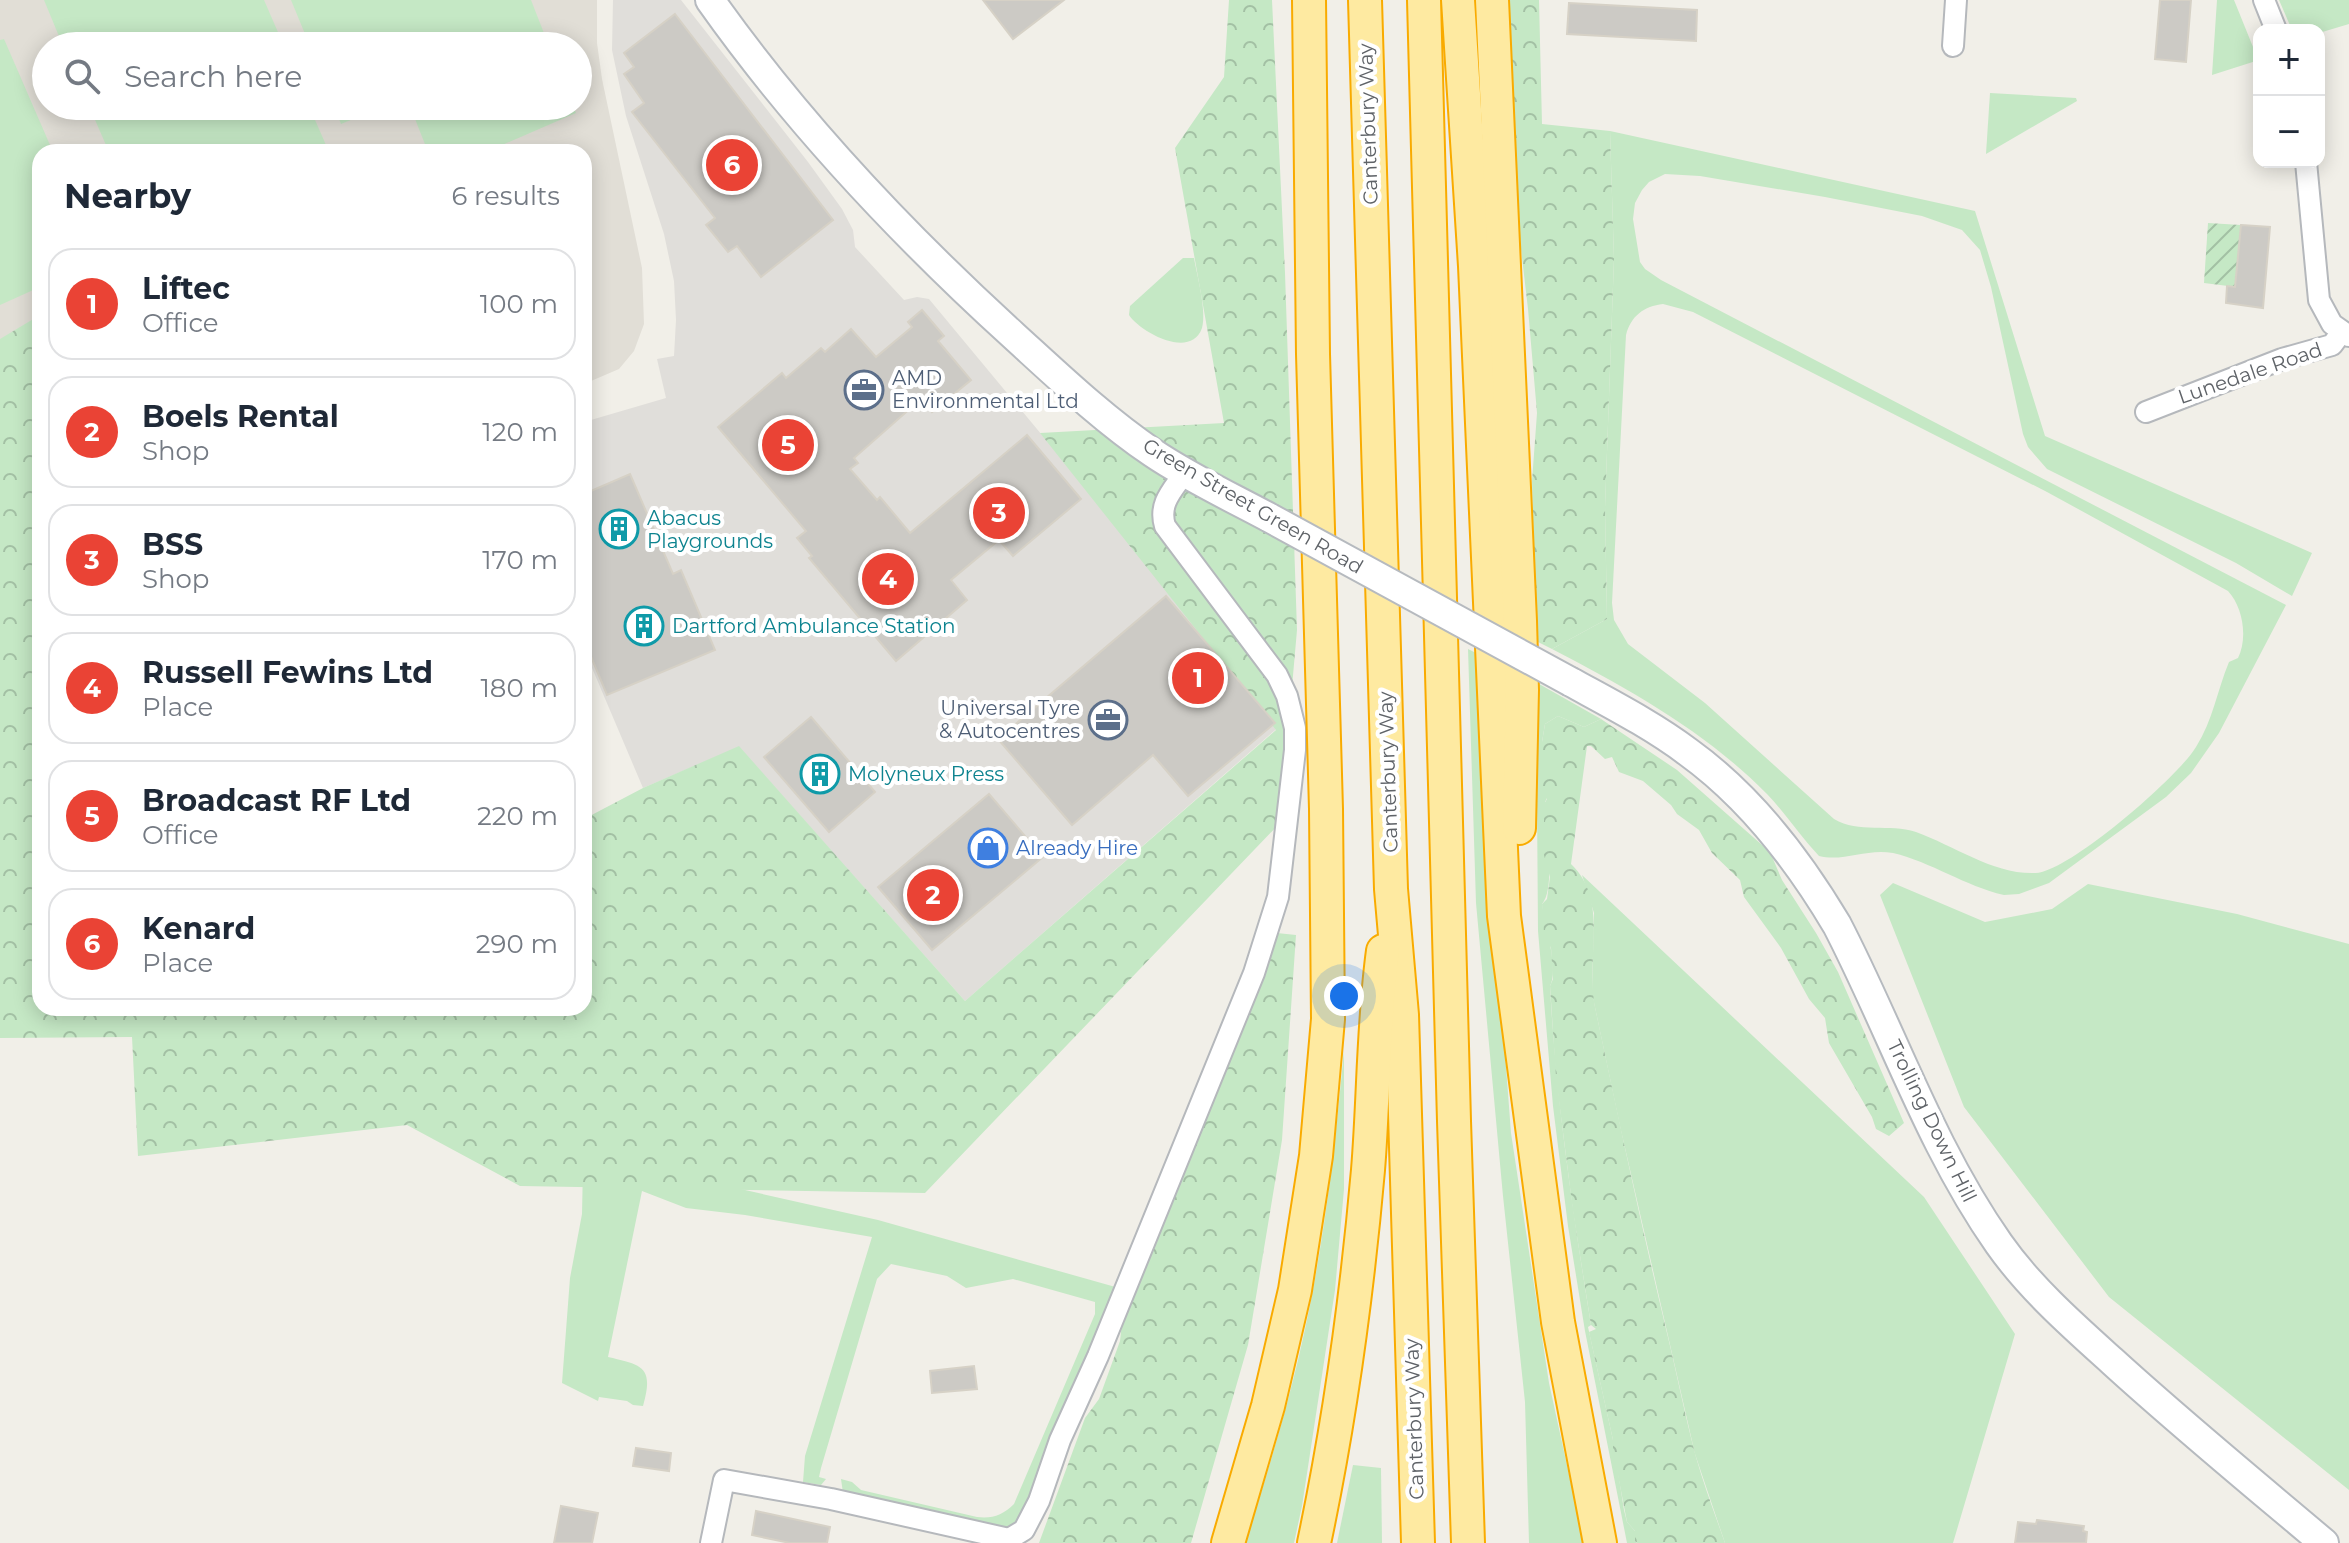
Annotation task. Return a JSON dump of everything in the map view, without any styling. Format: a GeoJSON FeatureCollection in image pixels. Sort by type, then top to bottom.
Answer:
{"type":"FeatureCollection","features":[{"type":"Feature","properties":{"kind":"highway"},"geometry":{"type":"LineString","coordinates":[[1228,1543],[1268,1406],[1295,1290],[1312,1183],[1328,1019],[1326,809],[1313,354],[1309,0]]}},
{"type":"Feature","properties":{"kind":"highway","name":"Canterbury Way"},"geometry":{"type":"LineString","coordinates":[[1365,0],[1391,889],[1402,1015],[1418,1543]]}},
{"type":"Feature","properties":{"kind":"highway"},"geometry":{"type":"LineString","coordinates":[[1424,0],[1468,1543]]}},
{"type":"Feature","properties":{"kind":"highway"},"geometry":{"type":"LineString","coordinates":[[1458,0],[1475,266],[1504,916],[1558,1322],[1600,1543]]}},
{"type":"Feature","properties":{"kind":"highway"},"geometry":{"type":"LineString","coordinates":[[1492,0],[1520,621],[1519,824],[1525,1067]]}},
{"type":"Feature","properties":{"kind":"highway"},"geometry":{"type":"LineString","coordinates":[[1314,1543],[1341,1397],[1358,1264],[1372,1115],[1376,1007],[1391,889]]}},
{"type":"Feature","properties":{"kind":"main road","name":"Green Street Green Road"},"geometry":{"type":"LineString","coordinates":[[710,0],[762,69],[846,168],[911,237],[1074,392],[1153,453],[1185,472],[1571,682]]}},
{"type":"Feature","properties":{"kind":"main road","name":"Trolling Down Hill"},"geometry":{"type":"LineString","coordinates":[[1571,682],[1687,751],[1724,780],[1773,834],[1816,890],[1837,925],[1960,1185],[2028,1281],[2143,1389],[2324,1543]]}},
{"type":"Feature","properties":{"kind":"street"},"geometry":{"type":"LineString","coordinates":[[1953,46],[1956,0]]}},
{"type":"Feature","properties":{"kind":"street"},"geometry":{"type":"LineString","coordinates":[[2264,0],[2274,24]]}},
{"type":"Feature","properties":{"kind":"street"},"geometry":{"type":"LineString","coordinates":[[2307,168],[2319,300],[2327,318],[2345,334]]}},
{"type":"Feature","properties":{"kind":"street","name":"Lunedale Road"},"geometry":{"type":"LineString","coordinates":[[2146,412],[2271,363],[2332,345],[2345,334]]}},
{"type":"Feature","properties":{"kind":"street"},"geometry":{"type":"LineString","coordinates":[[711,1543],[724,1480],[831,1499],[1009,1539],[1024,1530],[1039,1501],[1060,1440],[1098,1356],[1267,939],[1280,884],[1295,728],[1287,696],[1277,675],[1165,526],[1162,515],[1164,503],[1185,472]]}},
{"type":"Feature","properties":{"kind":"shaded area"},"geometry":{"type":"Polygon","coordinates":[[[0,0],[597,0],[597,43],[602,79],[642,268],[644,324],[634,351],[619,369],[592,381],[592,144],[32,144],[32,643],[0,658],[0,0]]]}},
{"type":"Feature","properties":{"kind":"shaded area"},"geometry":{"type":"Polygon","coordinates":[[[613,0],[681,0],[842,209],[853,230],[855,247],[904,300],[917,297],[929,299],[1282,724],[965,1001],[739,747],[643,788],[592,668],[592,420],[666,398],[657,359],[674,356],[676,320],[674,281],[664,234],[626,116],[612,50],[613,0]]]}},
{"type":"Feature","properties":{"kind":"green space"},"geometry":{"type":"Polygon","coordinates":[[[44,0],[264,0],[278,32],[57,32],[44,0]]]}},
{"type":"Feature","properties":{"kind":"green space"},"geometry":{"type":"Polygon","coordinates":[[[291,0],[531,0],[544,32],[304,32],[291,0]]]}},
{"type":"Feature","properties":{"kind":"green space"},"geometry":{"type":"Polygon","coordinates":[[[1229,0],[1272,0],[1297,630],[1280,823],[925,1193],[520,1186],[407,1125],[138,1156],[132,1037],[0,1038],[0,339],[32,320],[32,1016],[592,1016],[592,815],[643,788],[739,746],[965,1001],[1276,730],[1040,433],[1224,423],[1175,148],[1224,77],[1229,0]]]}},
{"type":"Feature","properties":{"kind":"green space"},"geometry":{"type":"Polygon","coordinates":[[[1501,0],[1539,0],[1542,124],[1610,131],[1614,259],[1605,507],[1607,619],[1552,649],[1536,641],[1532,481],[1537,413],[1505,112],[1501,0]]]}},
{"type":"Feature","properties":{"kind":"green space"},"geometry":{"type":"Polygon","coordinates":[[[2217,0],[2234,0],[2253,47],[2253,62],[2212,75],[2217,0]]]}},
{"type":"Feature","properties":{"kind":"green space"},"geometry":{"type":"Polygon","coordinates":[[[2279,0],[2349,0],[2349,24],[2325,31],[2325,24],[2289,24],[2279,0]]]}},
{"type":"Feature","properties":{"kind":"green space"},"geometry":{"type":"Polygon","coordinates":[[[4,39],[32,104],[32,120],[39,120],[50,144],[32,144],[32,291],[0,305],[0,40],[4,39]]]}},
{"type":"Feature","properties":{"kind":"green space"},"geometry":{"type":"Polygon","coordinates":[[[1990,93],[2076,98],[2077,101],[1986,154],[1990,93]]]}},
{"type":"Feature","properties":{"kind":"green space"},"geometry":{"type":"Polygon","coordinates":[[[95,120],[315,120],[326,144],[106,144],[95,120]]]}},
{"type":"Feature","properties":{"kind":"green space"},"geometry":{"type":"Polygon","coordinates":[[[415,120],[560,120],[504,144],[425,144],[415,120]]]}},
{"type":"Feature","properties":{"kind":"green space"},"geometry":{"type":"Polygon","coordinates":[[[1610,131],[1975,211],[2045,436],[2312,553],[2292,596],[2236,563],[2047,469],[2028,447],[2023,434],[1980,250],[1962,230],[1922,216],[1825,197],[1700,176],[1665,174],[1649,182],[1642,190],[1635,203],[1633,219],[1640,262],[1661,280],[2286,605],[2219,733],[2191,773],[2166,797],[2049,883],[2019,894],[2004,895],[1893,853],[1819,856],[1767,794],[1718,751],[1666,713],[1552,649],[1607,619],[1605,507],[1614,259],[1610,131]],[[1663,304],[1650,307],[1635,317],[1626,335],[1612,603],[1614,620],[1628,644],[1705,703],[1834,819],[1854,826],[1906,829],[2005,869],[2036,873],[2073,857],[2122,820],[2168,779],[2196,747],[2207,726],[2229,662],[2238,658],[2241,650],[2243,632],[2240,614],[2228,591],[2047,492],[1693,312],[1663,304]]]}},
{"type":"Feature","properties":{"kind":"green space"},"geometry":{"type":"Polygon","coordinates":[[[2208,223],[2241,225],[2236,287],[2204,283],[2208,223]]]}},
{"type":"Feature","properties":{"kind":"green space"},"geometry":{"type":"Polygon","coordinates":[[[1183,258],[1194,258],[1203,321],[1196,337],[1188,342],[1177,342],[1154,335],[1129,315],[1130,306],[1183,258]]]}},
{"type":"Feature","properties":{"kind":"green space"},"geometry":{"type":"Polygon","coordinates":[[[1468,649],[1482,656],[1492,881],[1511,1133],[1549,1383],[1584,1543],[1529,1543],[1525,1402],[1476,903],[1468,649]]]}},
{"type":"Feature","properties":{"kind":"green space"},"geometry":{"type":"Polygon","coordinates":[[[1532,680],[1601,719],[1584,727],[1558,716],[1545,724],[1542,742],[1548,796],[1545,802],[1549,885],[1542,904],[1553,969],[1550,986],[1556,1071],[1591,1325],[1588,1327],[1613,1440],[1624,1510],[1627,1522],[1635,1531],[1637,1543],[1627,1543],[1585,1331],[1553,1106],[1538,931],[1537,804],[1530,762],[1532,680]]]}},
{"type":"Feature","properties":{"kind":"green space"},"geometry":{"type":"Polygon","coordinates":[[[1558,716],[1584,727],[1601,719],[1677,770],[1770,852],[1782,880],[1838,972],[1904,1123],[1889,1136],[1876,1129],[1829,1043],[1825,1018],[1809,999],[1781,948],[1744,897],[1740,880],[1712,853],[1699,830],[1677,814],[1643,781],[1619,772],[1612,757],[1605,759],[1587,746],[1571,864],[1590,895],[1595,1007],[1688,1426],[1702,1479],[1725,1543],[1637,1543],[1635,1531],[1627,1522],[1617,1470],[1613,1466],[1613,1440],[1589,1332],[1596,1329],[1591,1325],[1573,1211],[1556,1077],[1550,986],[1553,979],[1551,948],[1544,934],[1542,904],[1547,899],[1550,877],[1544,855],[1547,791],[1539,790],[1535,750],[1542,742],[1545,724],[1558,716]]]}},
{"type":"Feature","properties":{"kind":"green space"},"geometry":{"type":"Polygon","coordinates":[[[1582,875],[1924,1197],[2015,1334],[1953,1543],[1725,1543],[1695,1454],[1620,1126],[1592,993],[1594,913],[1582,875]]]}},
{"type":"Feature","properties":{"kind":"green space"},"geometry":{"type":"Polygon","coordinates":[[[1893,883],[1985,922],[2052,909],[2088,884],[2237,914],[2349,944],[2349,1490],[2109,1297],[1964,1107],[1880,895],[1893,883]]]}},
{"type":"Feature","properties":{"kind":"green space"},"geometry":{"type":"Polygon","coordinates":[[[1277,933],[1296,935],[1282,1140],[1248,1345],[1191,1543],[1039,1543],[1085,1418],[1099,1399],[1120,1341],[1123,1314],[1247,1004],[1262,982],[1277,933]]]}},
{"type":"Feature","properties":{"kind":"green space"},"geometry":{"type":"Polygon","coordinates":[[[1344,1051],[1344,1189],[1335,1290],[1302,1506],[1294,1543],[1245,1543],[1282,1423],[1311,1300],[1322,1238],[1344,1051]]]}},
{"type":"Feature","properties":{"kind":"green space"},"geometry":{"type":"Polygon","coordinates":[[[583,1166],[638,1166],[878,1220],[1119,1288],[1037,1485],[1018,1522],[1006,1529],[843,1493],[841,1479],[852,1482],[861,1490],[977,1517],[992,1517],[1006,1511],[1014,1504],[1095,1314],[1095,1302],[1013,1279],[966,1288],[947,1276],[891,1264],[877,1279],[821,1468],[819,1477],[826,1479],[821,1485],[803,1482],[805,1456],[872,1237],[686,1208],[642,1191],[608,1357],[643,1370],[646,1393],[643,1406],[599,1397],[598,1401],[562,1383],[570,1278],[582,1214],[583,1166]]]}},
{"type":"Feature","properties":{"kind":"green space"},"geometry":{"type":"Polygon","coordinates":[[[1353,1465],[1381,1468],[1382,1543],[1337,1543],[1353,1465]]]}},
{"type":"Feature","properties":{"kind":"building"},"geometry":{"type":"Polygon","coordinates":[[[983,0],[1064,0],[1013,39],[983,0]]]}},
{"type":"Feature","properties":{"kind":"building"},"geometry":{"type":"Polygon","coordinates":[[[2160,0],[2191,0],[2186,62],[2155,59],[2160,0]]]}},
{"type":"Feature","properties":{"kind":"building"},"geometry":{"type":"Polygon","coordinates":[[[1569,3],[1697,10],[1696,41],[1567,34],[1569,3]]]}},
{"type":"Feature","properties":{"kind":"building"},"geometry":{"type":"Polygon","coordinates":[[[675,14],[833,220],[761,277],[737,246],[728,252],[706,225],[715,218],[632,112],[644,103],[624,74],[634,67],[624,53],[675,14]]]}},
{"type":"Feature","properties":{"kind":"building"},"geometry":{"type":"Polygon","coordinates":[[[2241,225],[2270,227],[2263,308],[2226,303],[2227,286],[2235,287],[2241,225]]]}},
{"type":"Feature","properties":{"kind":"building"},"geometry":{"type":"Polygon","coordinates":[[[922,310],[944,336],[938,341],[971,380],[932,412],[921,399],[854,458],[858,463],[850,469],[877,500],[880,497],[910,533],[1027,435],[1081,499],[1013,556],[999,540],[951,580],[967,600],[896,661],[809,558],[812,556],[797,538],[806,531],[718,427],[782,373],[786,378],[821,348],[825,352],[851,329],[876,357],[912,327],[908,322],[922,310]]]}},
{"type":"Feature","properties":{"kind":"building"},"geometry":{"type":"Polygon","coordinates":[[[630,474],[673,574],[681,570],[715,650],[607,695],[592,659],[592,491],[630,474]]]}},
{"type":"Feature","properties":{"kind":"building","name":"Universal Tyre & Autocentres"},"geometry":{"type":"Polygon","coordinates":[[[1166,596],[1275,723],[1188,796],[1153,755],[1072,825],[998,739],[1166,596]]]}},
{"type":"Feature","properties":{"kind":"building","name":"Molyneux Press"},"geometry":{"type":"Polygon","coordinates":[[[811,717],[875,792],[829,832],[764,757],[811,717]]]}},
{"type":"Feature","properties":{"kind":"building"},"geometry":{"type":"Polygon","coordinates":[[[989,794],[1043,857],[932,950],[878,887],[989,794]]]}},
{"type":"Feature","properties":{"kind":"building"},"geometry":{"type":"Polygon","coordinates":[[[974,1366],[977,1389],[932,1393],[930,1371],[974,1366]]]}},
{"type":"Feature","properties":{"kind":"building"},"geometry":{"type":"Polygon","coordinates":[[[636,1448],[671,1453],[669,1471],[633,1466],[636,1448]]]}},
{"type":"Feature","properties":{"kind":"building"},"geometry":{"type":"Polygon","coordinates":[[[561,1506],[598,1513],[592,1543],[554,1543],[561,1506]]]}},
{"type":"Feature","properties":{"kind":"building"},"geometry":{"type":"Polygon","coordinates":[[[756,1511],[830,1527],[827,1543],[790,1543],[752,1535],[756,1511]]]}},
{"type":"Feature","properties":{"kind":"building"},"geometry":{"type":"Polygon","coordinates":[[[2037,1520],[2084,1526],[2086,1543],[2015,1543],[2018,1522],[2036,1524],[2037,1520]]]}},
{"type":"Feature","properties":{"kind":"place","name":"Kenard"},"geometry":{"type":"Point","coordinates":[732,165]}},
{"type":"Feature","properties":{"kind":"place","name":"AMD Environmental Ltd"},"geometry":{"type":"Point","coordinates":[864,390]}},
{"type":"Feature","properties":{"kind":"place","name":"Broadcast RF Ltd"},"geometry":{"type":"Point","coordinates":[788,445]}},
{"type":"Feature","properties":{"kind":"place","name":"BSS"},"geometry":{"type":"Point","coordinates":[999,513]}},
{"type":"Feature","properties":{"kind":"place","name":"Abacus Playgrounds"},"geometry":{"type":"Point","coordinates":[619,529]}},
{"type":"Feature","properties":{"kind":"place","name":"Russell Fewins Ltd"},"geometry":{"type":"Point","coordinates":[888,579]}},
{"type":"Feature","properties":{"kind":"place","name":"Dartford Ambulance Station"},"geometry":{"type":"Point","coordinates":[644,626]}},
{"type":"Feature","properties":{"kind":"place","name":"Liftec"},"geometry":{"type":"Point","coordinates":[1198,678]}},
{"type":"Feature","properties":{"kind":"place","name":"Universal Tyre & Autocentres"},"geometry":{"type":"Point","coordinates":[1108,720]}},
{"type":"Feature","properties":{"kind":"place","name":"Molyneux Press"},"geometry":{"type":"Point","coordinates":[820,774]}},
{"type":"Feature","properties":{"kind":"place","name":"Already Hire"},"geometry":{"type":"Point","coordinates":[988,848]}},
{"type":"Feature","properties":{"kind":"place","name":"Boels Rental"},"geometry":{"type":"Point","coordinates":[933,895]}}]}
